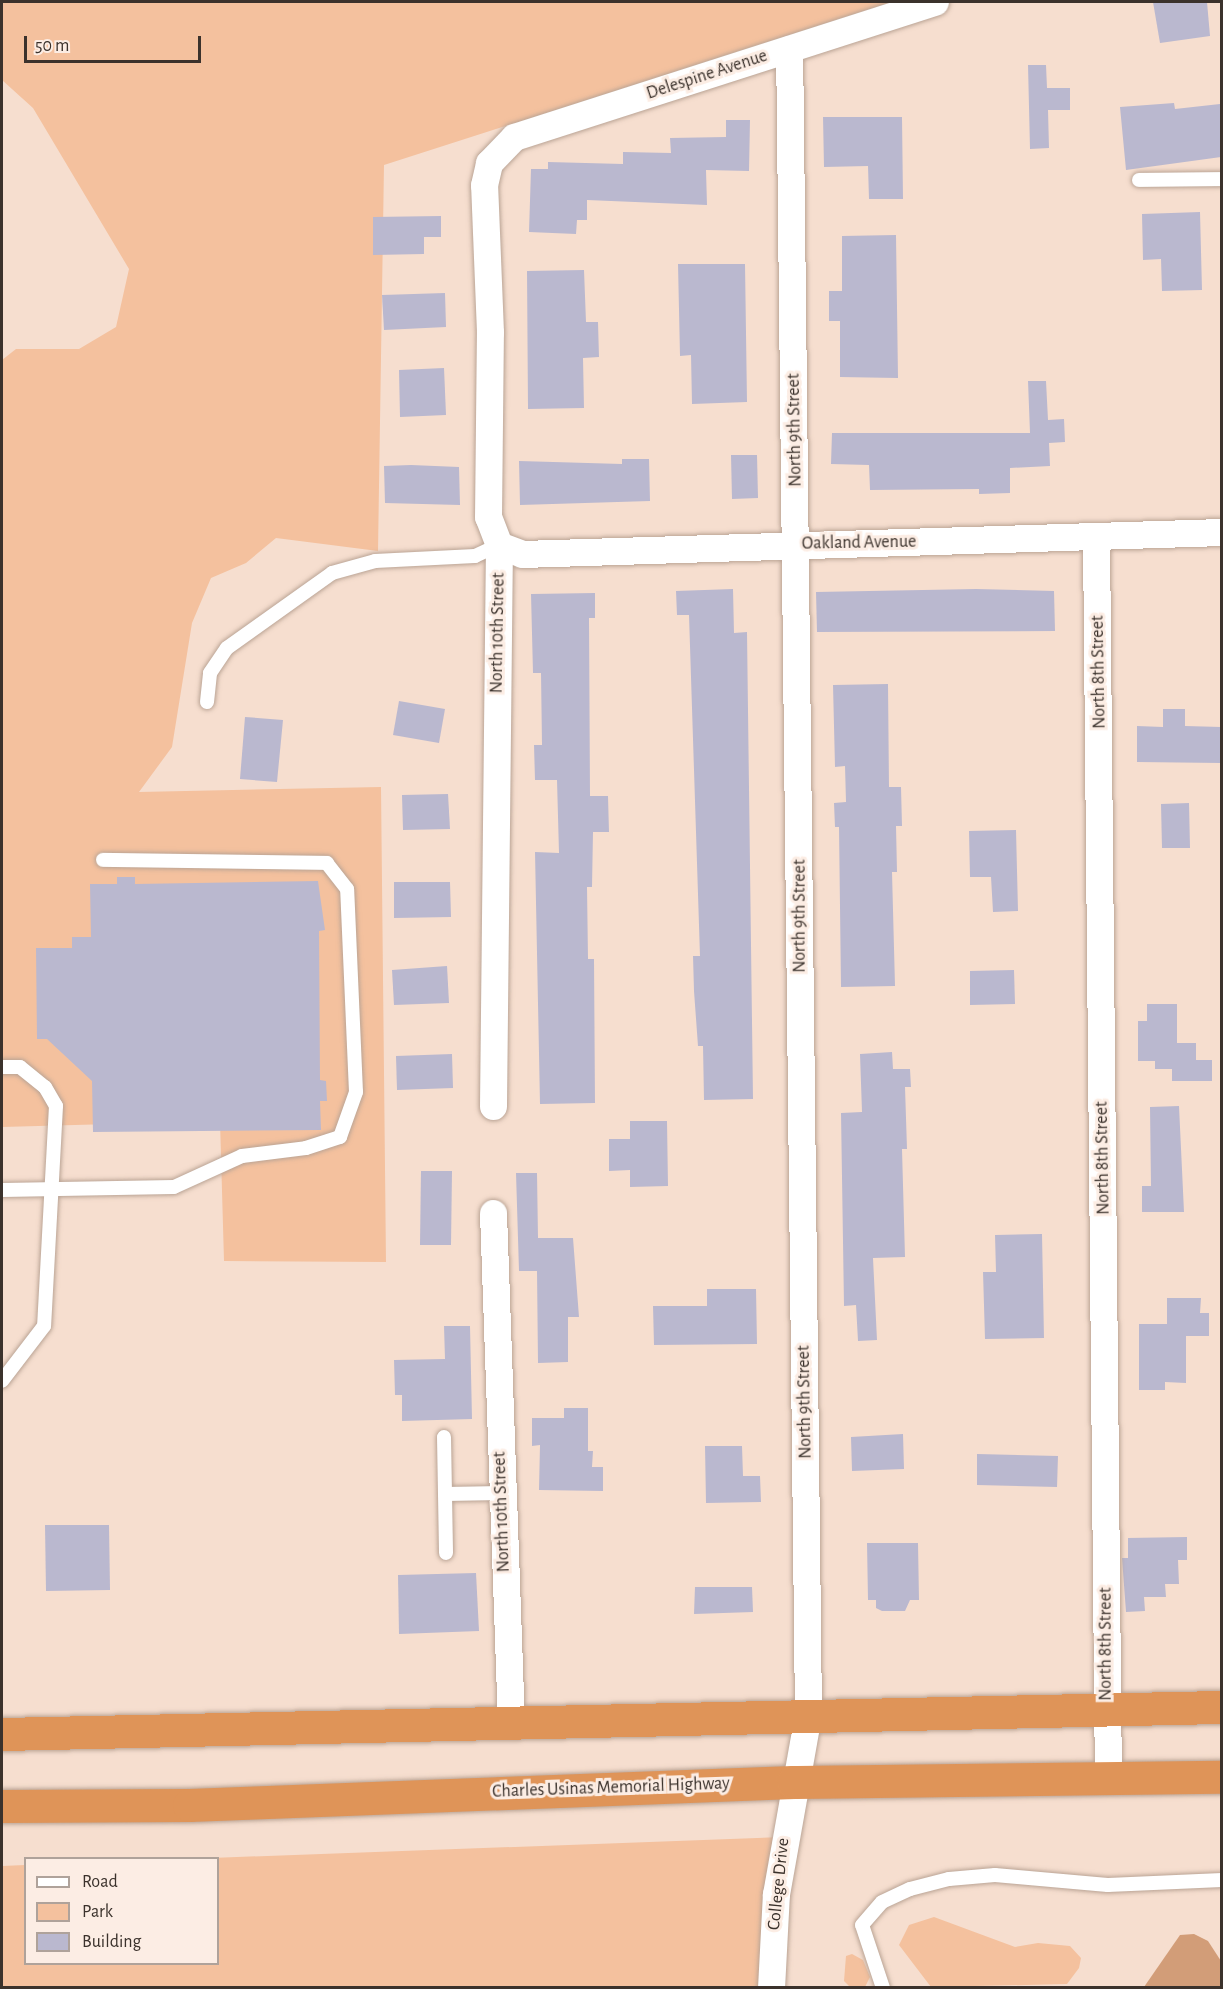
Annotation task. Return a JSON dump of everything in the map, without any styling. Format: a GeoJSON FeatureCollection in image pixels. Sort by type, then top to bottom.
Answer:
{"type":"FeatureCollection","features":[{"type":"Feature","properties":{"kind":"highway"},"geometry":{"type":"LineString","coordinates":[[2,1734],[1221,1707]]}},
{"type":"Feature","properties":{"kind":"highway","name":"Charles Usinas Memorial Highway"},"geometry":{"type":"LineString","coordinates":[[2,1806],[189,1805],[793,1782],[1221,1777]]}},
{"type":"Feature","properties":{"kind":"street","name":"Delespine Avenue"},"geometry":{"type":"LineString","coordinates":[[489,163],[514,137],[935,2]]}},
{"type":"Feature","properties":{"kind":"street","name":"North 9th Street"},"geometry":{"type":"LineString","coordinates":[[789,48],[797,544],[798,1135],[808,1715],[793,1782]]}},
{"type":"Feature","properties":{"kind":"street","name":"North 10th Street"},"geometry":{"type":"LineString","coordinates":[[489,163],[484,185],[490,332],[488,517],[499,545],[494,1106]]}},
{"type":"Feature","properties":{"kind":"street","name":"Oakland Avenue"},"geometry":{"type":"LineString","coordinates":[[499,545],[522,554],[1221,532]]}},
{"type":"Feature","properties":{"kind":"street","name":"North 8th Street"},"geometry":{"type":"LineString","coordinates":[[1096,537],[1108,1778]]}},
{"type":"Feature","properties":{"kind":"street","name":"North 10th Street"},"geometry":{"type":"LineString","coordinates":[[493,1213],[510,1723]]}},
{"type":"Feature","properties":{"kind":"street","name":"College Drive"},"geometry":{"type":"LineString","coordinates":[[771,1988],[776,1894],[793,1782]]}},
{"type":"Feature","properties":{"kind":"lane"},"geometry":{"type":"LineString","coordinates":[[1139,180],[1221,178]]}},
{"type":"Feature","properties":{"kind":"lane"},"geometry":{"type":"LineString","coordinates":[[207,702],[210,673],[227,648],[332,573],[375,561],[475,556],[499,545]]}},
{"type":"Feature","properties":{"kind":"lane"},"geometry":{"type":"LineString","coordinates":[[2,1190],[174,1187],[242,1156],[306,1148],[340,1137],[356,1092],[347,889],[327,863],[103,860]]}},
{"type":"Feature","properties":{"kind":"lane"},"geometry":{"type":"LineString","coordinates":[[2,1067],[20,1067],[45,1086],[56,1106],[49,1190],[44,1326],[2,1381]]}},
{"type":"Feature","properties":{"kind":"lane"},"geometry":{"type":"LineString","coordinates":[[444,1437],[446,1553]]}},
{"type":"Feature","properties":{"kind":"lane"},"geometry":{"type":"LineString","coordinates":[[445,1494],[502,1493]]}},
{"type":"Feature","properties":{"kind":"lane"},"geometry":{"type":"LineString","coordinates":[[883,1988],[862,1925],[882,1902],[910,1889],[949,1879],[995,1875],[1108,1885],[1221,1880]]}},
{"type":"Feature","properties":{"kind":"green space"},"geometry":{"type":"Polygon","coordinates":[[[2,2],[891,2],[384,165],[378,551],[276,538],[246,563],[211,578],[192,623],[172,747],[139,792],[381,787],[386,1262],[224,1261],[220,1121],[2,1127],[2,360],[16,349],[79,349],[116,327],[129,269],[33,108],[2,80],[2,2]]]}},
{"type":"Feature","properties":{"kind":"green space"},"geometry":{"type":"Polygon","coordinates":[[[785,1837],[782,1987],[2,1987],[2,1866],[24,1865],[24,1965],[219,1965],[219,1858],[785,1837]]]}},
{"type":"Feature","properties":{"kind":"green space"},"geometry":{"type":"Polygon","coordinates":[[[934,1917],[1015,1947],[1038,1943],[1070,1946],[1081,1958],[1079,1968],[1067,1984],[931,1987],[899,1945],[909,1925],[934,1917]]]}},
{"type":"Feature","properties":{"kind":"green space"},"geometry":{"type":"Polygon","coordinates":[[[852,1954],[863,1960],[870,1977],[865,1987],[850,1987],[844,1981],[846,1956],[852,1954]]]}},
{"type":"Feature","properties":{"kind":"shaded area"},"geometry":{"type":"Polygon","coordinates":[[[1194,1934],[1208,1941],[1221,1961],[1221,1987],[1144,1987],[1180,1935],[1194,1934]]]}},
{"type":"Feature","properties":{"kind":"building"},"geometry":{"type":"Polygon","coordinates":[[[1153,2],[1207,2],[1210,36],[1160,43],[1153,2]]]}},
{"type":"Feature","properties":{"kind":"building"},"geometry":{"type":"Polygon","coordinates":[[[1028,65],[1046,65],[1047,88],[1070,88],[1070,110],[1048,110],[1049,148],[1030,149],[1028,65]]]}},
{"type":"Feature","properties":{"kind":"building"},"geometry":{"type":"Polygon","coordinates":[[[1174,103],[1175,109],[1220,104],[1221,157],[1126,170],[1120,107],[1174,103]]]}},
{"type":"Feature","properties":{"kind":"building"},"geometry":{"type":"Polygon","coordinates":[[[823,117],[902,117],[903,199],[869,199],[868,166],[824,167],[823,117]]]}},
{"type":"Feature","properties":{"kind":"building"},"geometry":{"type":"Polygon","coordinates":[[[726,120],[750,120],[749,171],[706,170],[707,205],[587,200],[587,220],[577,220],[576,234],[529,232],[531,169],[548,169],[548,162],[623,164],[623,152],[671,153],[670,138],[726,137],[726,120]]]}},
{"type":"Feature","properties":{"kind":"building"},"geometry":{"type":"Polygon","coordinates":[[[1200,212],[1202,290],[1162,291],[1161,259],[1143,260],[1142,214],[1200,212]]]}},
{"type":"Feature","properties":{"kind":"building"},"geometry":{"type":"Polygon","coordinates":[[[441,216],[441,237],[424,237],[424,254],[373,255],[373,217],[441,216]]]}},
{"type":"Feature","properties":{"kind":"building"},"geometry":{"type":"Polygon","coordinates":[[[896,235],[898,378],[840,377],[840,321],[829,321],[829,291],[842,291],[842,236],[896,235]]]}},
{"type":"Feature","properties":{"kind":"building"},"geometry":{"type":"Polygon","coordinates":[[[678,264],[745,264],[747,402],[692,404],[691,355],[680,356],[678,264]]]}},
{"type":"Feature","properties":{"kind":"building"},"geometry":{"type":"Polygon","coordinates":[[[584,270],[586,322],[598,322],[599,357],[583,358],[584,408],[528,409],[527,271],[584,270]]]}},
{"type":"Feature","properties":{"kind":"building"},"geometry":{"type":"Polygon","coordinates":[[[445,293],[446,327],[384,330],[382,295],[445,293]]]}},
{"type":"Feature","properties":{"kind":"building"},"geometry":{"type":"Polygon","coordinates":[[[444,368],[446,415],[400,417],[399,370],[444,368]]]}},
{"type":"Feature","properties":{"kind":"building"},"geometry":{"type":"Polygon","coordinates":[[[1028,381],[1046,381],[1048,420],[1064,419],[1065,442],[1049,443],[1050,466],[1010,468],[1010,493],[979,494],[979,489],[870,490],[869,465],[831,464],[832,433],[1030,433],[1028,381]]]}},
{"type":"Feature","properties":{"kind":"building"},"geometry":{"type":"Polygon","coordinates":[[[731,455],[757,455],[758,498],[732,499],[731,455]]]}},
{"type":"Feature","properties":{"kind":"building"},"geometry":{"type":"Polygon","coordinates":[[[622,459],[649,459],[650,501],[520,505],[519,461],[622,464],[622,459]]]}},
{"type":"Feature","properties":{"kind":"building"},"geometry":{"type":"Polygon","coordinates":[[[384,466],[459,467],[460,505],[385,503],[384,466]]]}},
{"type":"Feature","properties":{"kind":"building"},"geometry":{"type":"Polygon","coordinates":[[[733,589],[734,633],[747,632],[753,1099],[704,1100],[703,1046],[698,1046],[694,991],[693,956],[700,956],[689,615],[677,615],[676,591],[733,589]]]}},
{"type":"Feature","properties":{"kind":"building"},"geometry":{"type":"Polygon","coordinates":[[[976,589],[1054,591],[1055,631],[817,632],[816,592],[976,589]]]}},
{"type":"Feature","properties":{"kind":"building"},"geometry":{"type":"Polygon","coordinates":[[[595,593],[595,618],[589,618],[590,796],[608,796],[609,832],[593,832],[592,887],[587,887],[588,959],[594,959],[595,1103],[540,1104],[535,852],[559,853],[557,780],[535,780],[534,745],[542,745],[541,673],[533,673],[531,594],[595,593]]]}},
{"type":"Feature","properties":{"kind":"building"},"geometry":{"type":"Polygon","coordinates":[[[888,684],[889,787],[901,787],[902,826],[896,826],[897,872],[892,872],[895,986],[841,987],[839,827],[835,827],[834,803],[846,802],[845,766],[835,767],[833,685],[888,684]]]}},
{"type":"Feature","properties":{"kind":"building"},"geometry":{"type":"Polygon","coordinates":[[[399,701],[445,709],[439,743],[393,735],[399,701]]]}},
{"type":"Feature","properties":{"kind":"building"},"geometry":{"type":"Polygon","coordinates":[[[1163,709],[1185,709],[1185,726],[1221,727],[1221,763],[1137,762],[1137,726],[1163,727],[1163,709]]]}},
{"type":"Feature","properties":{"kind":"building"},"geometry":{"type":"Polygon","coordinates":[[[245,717],[283,720],[277,782],[240,779],[245,717]]]}},
{"type":"Feature","properties":{"kind":"building"},"geometry":{"type":"Polygon","coordinates":[[[448,794],[450,829],[403,830],[402,795],[448,794]]]}},
{"type":"Feature","properties":{"kind":"building"},"geometry":{"type":"Polygon","coordinates":[[[1189,803],[1190,848],[1162,848],[1161,804],[1189,803]]]}},
{"type":"Feature","properties":{"kind":"building"},"geometry":{"type":"Polygon","coordinates":[[[1016,830],[1018,911],[993,912],[991,877],[970,877],[969,831],[1016,830]]]}},
{"type":"Feature","properties":{"kind":"building"},"geometry":{"type":"Polygon","coordinates":[[[117,877],[135,877],[135,884],[318,881],[325,930],[319,931],[320,1080],[326,1081],[327,1101],[320,1101],[321,1130],[93,1132],[92,1081],[47,1039],[37,1039],[36,948],[72,948],[72,937],[91,937],[90,884],[117,884],[117,877]]]}},
{"type":"Feature","properties":{"kind":"building"},"geometry":{"type":"Polygon","coordinates":[[[394,882],[450,882],[451,917],[394,918],[394,882]]]}},
{"type":"Feature","properties":{"kind":"building"},"geometry":{"type":"Polygon","coordinates":[[[447,966],[449,1003],[394,1005],[392,970],[447,966]]]}},
{"type":"Feature","properties":{"kind":"building"},"geometry":{"type":"Polygon","coordinates":[[[1014,970],[1015,1004],[970,1005],[970,971],[1014,970]]]}},
{"type":"Feature","properties":{"kind":"building"},"geometry":{"type":"Polygon","coordinates":[[[1147,1004],[1177,1004],[1177,1043],[1196,1043],[1196,1060],[1212,1060],[1212,1081],[1172,1081],[1172,1069],[1155,1069],[1155,1061],[1138,1061],[1138,1021],[1147,1021],[1147,1004]]]}},
{"type":"Feature","properties":{"kind":"building"},"geometry":{"type":"Polygon","coordinates":[[[892,1052],[893,1069],[910,1069],[911,1087],[905,1087],[907,1149],[902,1149],[905,1257],[873,1258],[877,1340],[858,1341],[856,1305],[844,1306],[841,1113],[862,1112],[860,1054],[892,1052]]]}},
{"type":"Feature","properties":{"kind":"building"},"geometry":{"type":"Polygon","coordinates":[[[452,1054],[453,1088],[397,1090],[396,1056],[452,1054]]]}},
{"type":"Feature","properties":{"kind":"building"},"geometry":{"type":"Polygon","coordinates":[[[1179,1106],[1184,1212],[1142,1212],[1142,1186],[1151,1186],[1150,1107],[1179,1106]]]}},
{"type":"Feature","properties":{"kind":"building"},"geometry":{"type":"Polygon","coordinates":[[[630,1121],[667,1121],[668,1186],[630,1187],[630,1170],[609,1171],[609,1139],[630,1139],[630,1121]]]}},
{"type":"Feature","properties":{"kind":"building"},"geometry":{"type":"Polygon","coordinates":[[[421,1171],[452,1171],[451,1245],[420,1245],[421,1171]]]}},
{"type":"Feature","properties":{"kind":"building"},"geometry":{"type":"Polygon","coordinates":[[[516,1173],[537,1173],[538,1238],[573,1238],[579,1317],[568,1317],[568,1362],[538,1363],[537,1271],[519,1271],[516,1173]]]}},
{"type":"Feature","properties":{"kind":"building"},"geometry":{"type":"Polygon","coordinates":[[[1042,1234],[1044,1338],[985,1339],[983,1272],[996,1272],[995,1235],[1042,1234]]]}},
{"type":"Feature","properties":{"kind":"building"},"geometry":{"type":"Polygon","coordinates":[[[707,1289],[756,1289],[757,1344],[654,1345],[653,1306],[707,1306],[707,1289]]]}},
{"type":"Feature","properties":{"kind":"building"},"geometry":{"type":"Polygon","coordinates":[[[1167,1298],[1201,1298],[1200,1313],[1209,1313],[1209,1336],[1186,1336],[1186,1383],[1165,1382],[1165,1390],[1139,1390],[1139,1324],[1167,1324],[1167,1298]]]}},
{"type":"Feature","properties":{"kind":"building"},"geometry":{"type":"Polygon","coordinates":[[[444,1326],[470,1326],[472,1419],[402,1421],[402,1395],[395,1395],[394,1360],[445,1359],[444,1326]]]}},
{"type":"Feature","properties":{"kind":"building"},"geometry":{"type":"Polygon","coordinates":[[[564,1408],[588,1408],[588,1451],[593,1451],[592,1467],[603,1467],[603,1491],[539,1490],[540,1445],[532,1446],[532,1418],[564,1418],[564,1408]]]}},
{"type":"Feature","properties":{"kind":"building"},"geometry":{"type":"Polygon","coordinates":[[[903,1434],[904,1469],[852,1471],[851,1437],[903,1434]]]}},
{"type":"Feature","properties":{"kind":"building"},"geometry":{"type":"Polygon","coordinates":[[[705,1446],[742,1446],[743,1476],[760,1476],[761,1502],[706,1503],[705,1446]]]}},
{"type":"Feature","properties":{"kind":"building"},"geometry":{"type":"Polygon","coordinates":[[[977,1454],[1058,1456],[1057,1487],[977,1485],[977,1454]]]}},
{"type":"Feature","properties":{"kind":"building"},"geometry":{"type":"Polygon","coordinates":[[[45,1525],[109,1525],[110,1590],[46,1591],[45,1525]]]}},
{"type":"Feature","properties":{"kind":"building"},"geometry":{"type":"Polygon","coordinates":[[[1187,1537],[1187,1560],[1178,1560],[1179,1584],[1165,1584],[1166,1597],[1144,1597],[1145,1611],[1126,1612],[1122,1558],[1128,1558],[1128,1538],[1187,1537]]]}},
{"type":"Feature","properties":{"kind":"building"},"geometry":{"type":"Polygon","coordinates":[[[867,1543],[918,1543],[919,1600],[910,1600],[905,1611],[882,1611],[876,1608],[876,1600],[868,1600],[867,1543]]]}},
{"type":"Feature","properties":{"kind":"building"},"geometry":{"type":"Polygon","coordinates":[[[476,1573],[479,1631],[399,1634],[398,1575],[476,1573]]]}},
{"type":"Feature","properties":{"kind":"building"},"geometry":{"type":"Polygon","coordinates":[[[695,1587],[752,1587],[753,1612],[694,1614],[695,1587]]]}}]}
